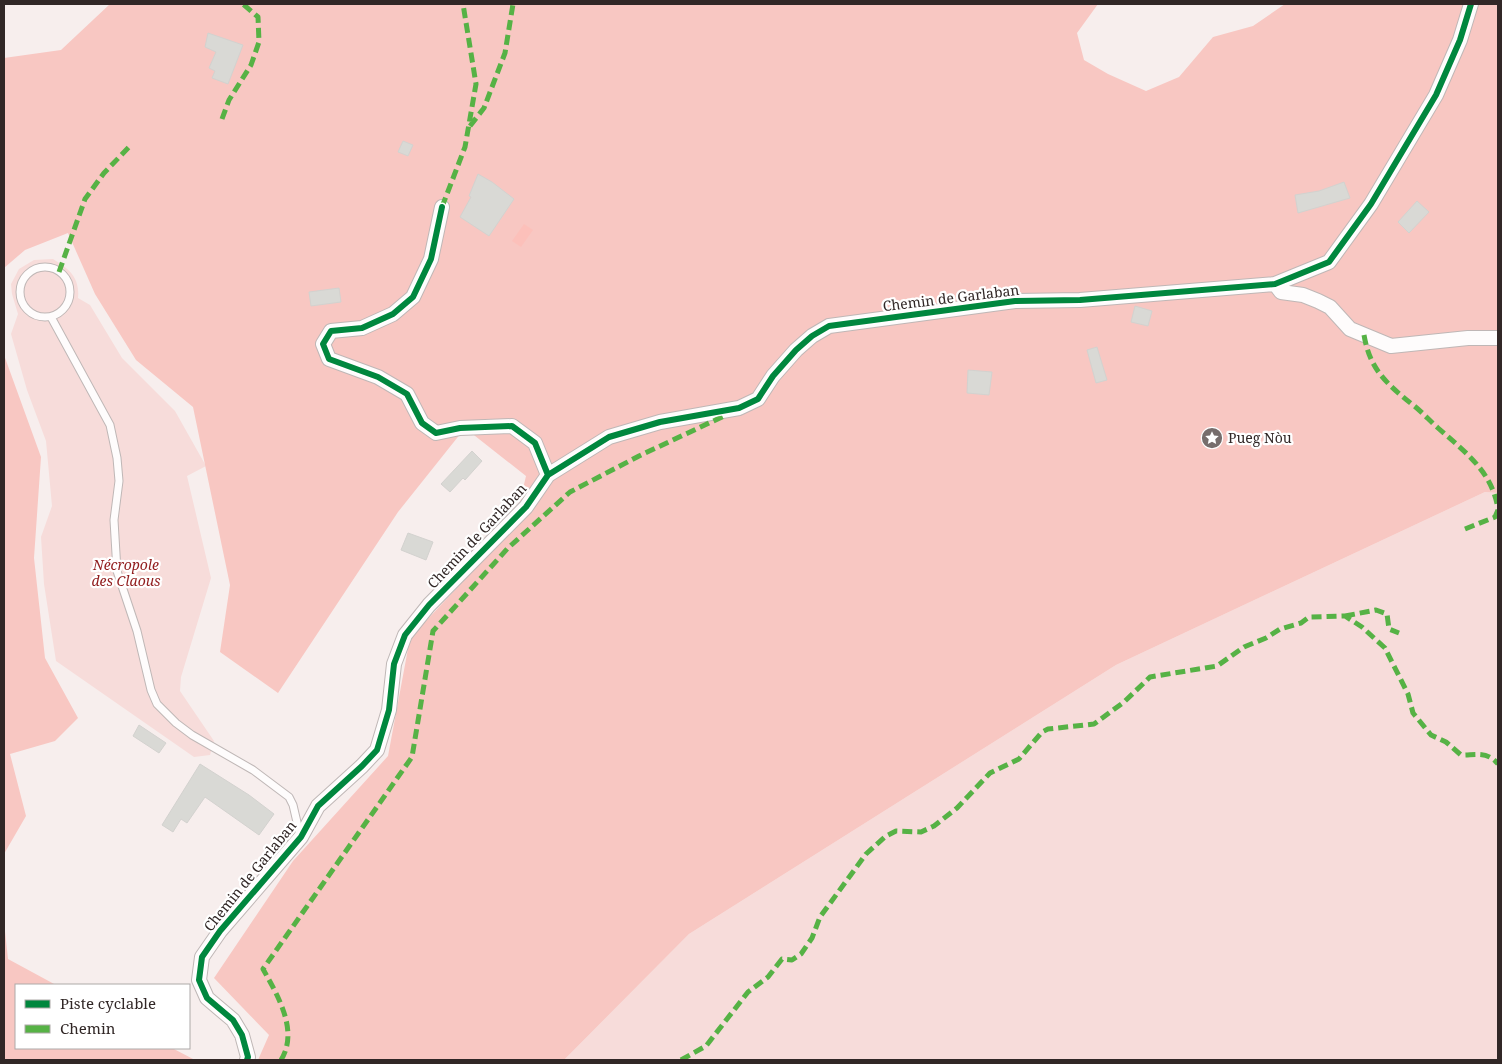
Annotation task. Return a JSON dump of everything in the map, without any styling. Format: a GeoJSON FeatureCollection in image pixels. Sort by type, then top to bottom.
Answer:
{"type":"FeatureCollection","features":[{"type":"Feature","properties":{"kind":"street","name":"Chemin de Garlaban"},"geometry":{"type":"LineString","coordinates":[[247,1060],[248,1057],[242,1034],[233,1020],[207,998],[199,980],[202,957],[220,931],[301,837],[318,806],[377,750],[389,710],[394,664],[405,635],[429,605],[526,507],[548,475],[609,437],[660,422],[739,408],[758,399],[773,376],[796,350],[812,336],[829,326],[1014,301],[1080,300],[1275,284],[1329,262],[1371,204],[1436,95],[1460,40],[1471,4]]}},
{"type":"Feature","properties":{"kind":"street"},"geometry":{"type":"LineString","coordinates":[[442,207],[431,259],[413,297],[393,314],[362,328],[331,331],[324,344],[329,359],[378,377],[407,394],[422,423],[436,433],[460,428],[512,426],[535,443],[548,475]]}},
{"type":"Feature","properties":{"kind":"street"},"geometry":{"type":"LineString","coordinates":[[1275,284],[1281,292],[1303,295],[1324,304],[1350,329],[1391,346],[1468,338],[1498,338]]}},
{"type":"Feature","properties":{"kind":"lane"},"geometry":{"type":"LineString","coordinates":[[44,267],[55,269],[63,275],[69,284],[68,304],[61,313],[51,317],[40,318],[30,314],[23,306],[20,296],[20,285],[25,276],[34,270],[44,267]]}},
{"type":"Feature","properties":{"kind":"lane"},"geometry":{"type":"LineString","coordinates":[[51,317],[110,425],[117,458],[119,481],[114,520],[117,571],[137,631],[156,704],[192,735],[253,770],[289,797],[294,805],[301,837]]}},
{"type":"Feature","properties":{"kind":"green space","name":"Nécropole des Claous"},"geometry":{"type":"Polygon","coordinates":[[[53,259],[72,274],[77,284],[78,298],[90,305],[122,358],[175,411],[206,466],[187,476],[211,578],[181,677],[180,691],[214,741],[210,755],[194,757],[56,661],[44,584],[41,537],[52,506],[46,441],[27,390],[11,334],[18,314],[11,284],[19,269],[34,260],[53,259]]]}},
{"type":"Feature","properties":{"kind":"green space"},"geometry":{"type":"Polygon","coordinates":[[[1485,492],[1498,493],[1498,1060],[564,1060],[689,934],[1116,665],[1485,492]]]}},
{"type":"Feature","properties":{"kind":"shaded area"},"geometry":{"type":"Polygon","coordinates":[[[110,4],[1098,4],[1077,33],[1084,60],[1108,74],[1146,91],[1179,77],[1213,37],[1253,26],[1285,4],[1498,4],[1498,493],[1485,492],[1116,665],[689,934],[564,1060],[258,1060],[269,1035],[214,978],[293,861],[388,756],[410,638],[514,527],[526,476],[465,428],[398,512],[278,693],[220,652],[230,585],[193,407],[136,360],[95,294],[68,233],[25,250],[4,268],[4,58],[61,50],[110,4]]]}},
{"type":"Feature","properties":{"kind":"shaded area"},"geometry":{"type":"Polygon","coordinates":[[[524,224],[533,230],[521,247],[512,241],[524,224]]]}},
{"type":"Feature","properties":{"kind":"shaded area"},"geometry":{"type":"Polygon","coordinates":[[[4,355],[41,457],[34,558],[45,658],[78,718],[55,741],[10,754],[26,816],[4,854],[4,355]]]}},
{"type":"Feature","properties":{"kind":"shaded area"},"geometry":{"type":"Polygon","coordinates":[[[4,922],[8,959],[54,984],[15,984],[15,1049],[174,1049],[195,1060],[4,1060],[4,922]]]}},
{"type":"Feature","properties":{"kind":"building"},"geometry":{"type":"Polygon","coordinates":[[[208,33],[243,45],[228,84],[212,78],[215,71],[209,68],[216,52],[205,47],[208,33]]]}},
{"type":"Feature","properties":{"kind":"building"},"geometry":{"type":"Polygon","coordinates":[[[403,141],[413,145],[408,156],[398,152],[403,141]]]}},
{"type":"Feature","properties":{"kind":"building"},"geometry":{"type":"Polygon","coordinates":[[[478,174],[514,199],[489,236],[460,217],[471,197],[469,196],[478,174]]]}},
{"type":"Feature","properties":{"kind":"building"},"geometry":{"type":"Polygon","coordinates":[[[1344,182],[1350,198],[1298,213],[1295,195],[1319,191],[1344,182]]]}},
{"type":"Feature","properties":{"kind":"building"},"geometry":{"type":"Polygon","coordinates":[[[1417,201],[1429,212],[1409,233],[1398,222],[1417,201]]]}},
{"type":"Feature","properties":{"kind":"building"},"geometry":{"type":"Polygon","coordinates":[[[339,288],[341,302],[311,306],[309,292],[339,288]]]}},
{"type":"Feature","properties":{"kind":"building"},"geometry":{"type":"Polygon","coordinates":[[[1135,306],[1152,311],[1148,326],[1131,322],[1135,306]]]}},
{"type":"Feature","properties":{"kind":"building"},"geometry":{"type":"Polygon","coordinates":[[[1097,347],[1107,380],[1096,383],[1087,350],[1097,347]]]}},
{"type":"Feature","properties":{"kind":"building"},"geometry":{"type":"Polygon","coordinates":[[[968,370],[992,372],[989,395],[967,393],[968,370]]]}},
{"type":"Feature","properties":{"kind":"building"},"geometry":{"type":"Polygon","coordinates":[[[472,451],[482,461],[465,480],[463,478],[450,492],[441,484],[472,451]]]}},
{"type":"Feature","properties":{"kind":"building"},"geometry":{"type":"Polygon","coordinates":[[[408,533],[433,542],[426,560],[401,550],[408,533]]]}},
{"type":"Feature","properties":{"kind":"building"},"geometry":{"type":"Polygon","coordinates":[[[139,725],[166,743],[159,753],[133,736],[139,725]]]}},
{"type":"Feature","properties":{"kind":"building"},"geometry":{"type":"Polygon","coordinates":[[[200,764],[249,795],[274,814],[259,835],[205,797],[187,823],[181,819],[173,832],[162,825],[200,764]]]}},
{"type":"Feature","properties":{"kind":"marked path"},"geometry":{"type":"LineString","coordinates":[[222,119],[229,100],[251,65],[259,42],[258,17],[243,4]]}},
{"type":"Feature","properties":{"kind":"marked path"},"geometry":{"type":"LineString","coordinates":[[442,207],[465,147],[476,84],[463,4]]}},
{"type":"Feature","properties":{"kind":"marked path"},"geometry":{"type":"LineString","coordinates":[[470,126],[484,108],[505,53],[513,4]]}},
{"type":"Feature","properties":{"kind":"marked path"},"geometry":{"type":"LineString","coordinates":[[59,272],[85,199],[104,173],[129,147]]}},
{"type":"Feature","properties":{"kind":"marked path"},"geometry":{"type":"LineString","coordinates":[[1364,335],[1371,358],[1381,375],[1476,463],[1490,484],[1498,509]]}},
{"type":"Feature","properties":{"kind":"marked path"},"geometry":{"type":"LineString","coordinates":[[281,1060],[286,1049],[287,1026],[280,1002],[263,969],[412,757],[433,631],[508,548],[570,492],[639,456],[726,415]]}},
{"type":"Feature","properties":{"kind":"marked path"},"geometry":{"type":"LineString","coordinates":[[1465,529],[1495,517],[1498,510]]}},
{"type":"Feature","properties":{"kind":"marked path"},"geometry":{"type":"LineString","coordinates":[[1345,616],[1376,610],[1387,614],[1389,629],[1399,633]]}},
{"type":"Feature","properties":{"kind":"marked path"},"geometry":{"type":"LineString","coordinates":[[681,1060],[706,1046],[748,992],[768,977],[782,959],[792,960],[801,954],[812,938],[820,917],[866,854],[886,836],[896,831],[921,832],[934,826],[957,808],[990,773],[1019,759],[1042,732],[1048,729],[1094,724],[1124,702],[1150,677],[1217,666],[1244,647],[1266,638],[1280,629],[1301,623],[1309,617],[1345,616],[1362,627],[1385,648],[1408,694],[1413,713],[1431,735],[1446,742],[1461,755],[1486,755],[1498,764]]}},
{"type":"Feature","properties":{"kind":"cycle path"},"geometry":{"type":"LineString","coordinates":[[548,475],[609,437],[660,422],[739,408],[758,399],[773,376],[796,350],[812,336],[829,326],[1015,301],[1080,300],[1275,284],[1329,262],[1371,204],[1436,95],[1460,40],[1471,4]]}},
{"type":"Feature","properties":{"kind":"cycle path"},"geometry":{"type":"LineString","coordinates":[[247,1060],[248,1057],[242,1035],[233,1020],[207,998],[199,980],[202,957],[220,931],[301,837],[318,806],[377,750],[389,710],[394,664],[405,635],[429,605],[526,507],[548,475],[535,443],[512,426],[460,428],[436,433],[422,423],[407,394],[378,377],[329,359],[323,344],[331,331],[362,328],[393,314],[413,297],[431,259],[442,207]]}},
{"type":"Feature","properties":{"kind":"place","name":"Pueg Nòu"},"geometry":{"type":"Point","coordinates":[1212,438]}}]}
